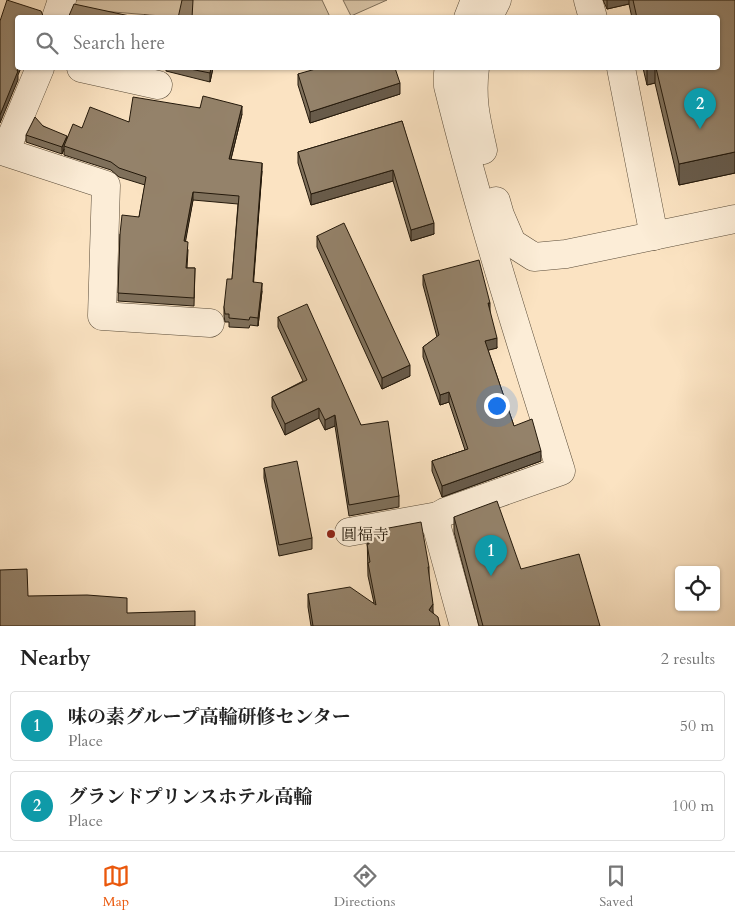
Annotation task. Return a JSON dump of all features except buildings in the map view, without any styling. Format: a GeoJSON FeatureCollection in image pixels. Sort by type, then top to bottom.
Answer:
{"type":"FeatureCollection","features":[{"type":"Feature","properties":{"kind":"street"},"geometry":{"type":"LineString","coordinates":[[57,15],[62,0]]}},
{"type":"Feature","properties":{"kind":"street"},"geometry":{"type":"LineString","coordinates":[[469,15],[475,0]]}},
{"type":"Feature","properties":{"kind":"street"},"geometry":{"type":"LineString","coordinates":[[490,15],[497,0]]}},
{"type":"Feature","properties":{"kind":"street"},"geometry":{"type":"LineString","coordinates":[[588,0],[592,15]]}},
{"type":"Feature","properties":{"kind":"street"},"geometry":{"type":"LineString","coordinates":[[39,70],[2,159],[106,186],[102,316],[210,323]]}},
{"type":"Feature","properties":{"kind":"street"},"geometry":{"type":"LineString","coordinates":[[90,70],[158,85]]}},
{"type":"Feature","properties":{"kind":"street"},"geometry":{"type":"LineString","coordinates":[[349,532],[438,516],[561,471],[492,248],[448,86],[448,73],[467,70]]}},
{"type":"Feature","properties":{"kind":"street"},"geometry":{"type":"LineString","coordinates":[[473,70],[472,88],[475,116],[500,215],[512,243],[534,257]]}},
{"type":"Feature","properties":{"kind":"street"},"geometry":{"type":"LineString","coordinates":[[621,70],[654,236]]}},
{"type":"Feature","properties":{"kind":"street"},"geometry":{"type":"LineString","coordinates":[[492,248],[534,257],[566,254],[735,218]]}},
{"type":"Feature","properties":{"kind":"street"},"geometry":{"type":"LineString","coordinates":[[438,516],[436,524],[464,626]]}},
{"type":"Feature","properties":{"kind":"shaded area"},"geometry":{"type":"Polygon","coordinates":[[[69,0],[322,0],[329,15],[149,15],[66,8],[69,0]]]}},
{"type":"Feature","properties":{"kind":"shaded area"},"geometry":{"type":"Polygon","coordinates":[[[343,0],[387,0],[353,15],[350,15],[343,0]]]}},
{"type":"Feature","properties":{"kind":"place","name":"グランドプリンスホテル高輪"},"geometry":{"type":"Point","coordinates":[700,129]}},
{"type":"Feature","properties":{"kind":"place","name":"圓福寺"},"geometry":{"type":"Point","coordinates":[331,534]}},
{"type":"Feature","properties":{"kind":"place","name":"味の素グループ高輪研修センター"},"geometry":{"type":"Point","coordinates":[491,576]}}]}
